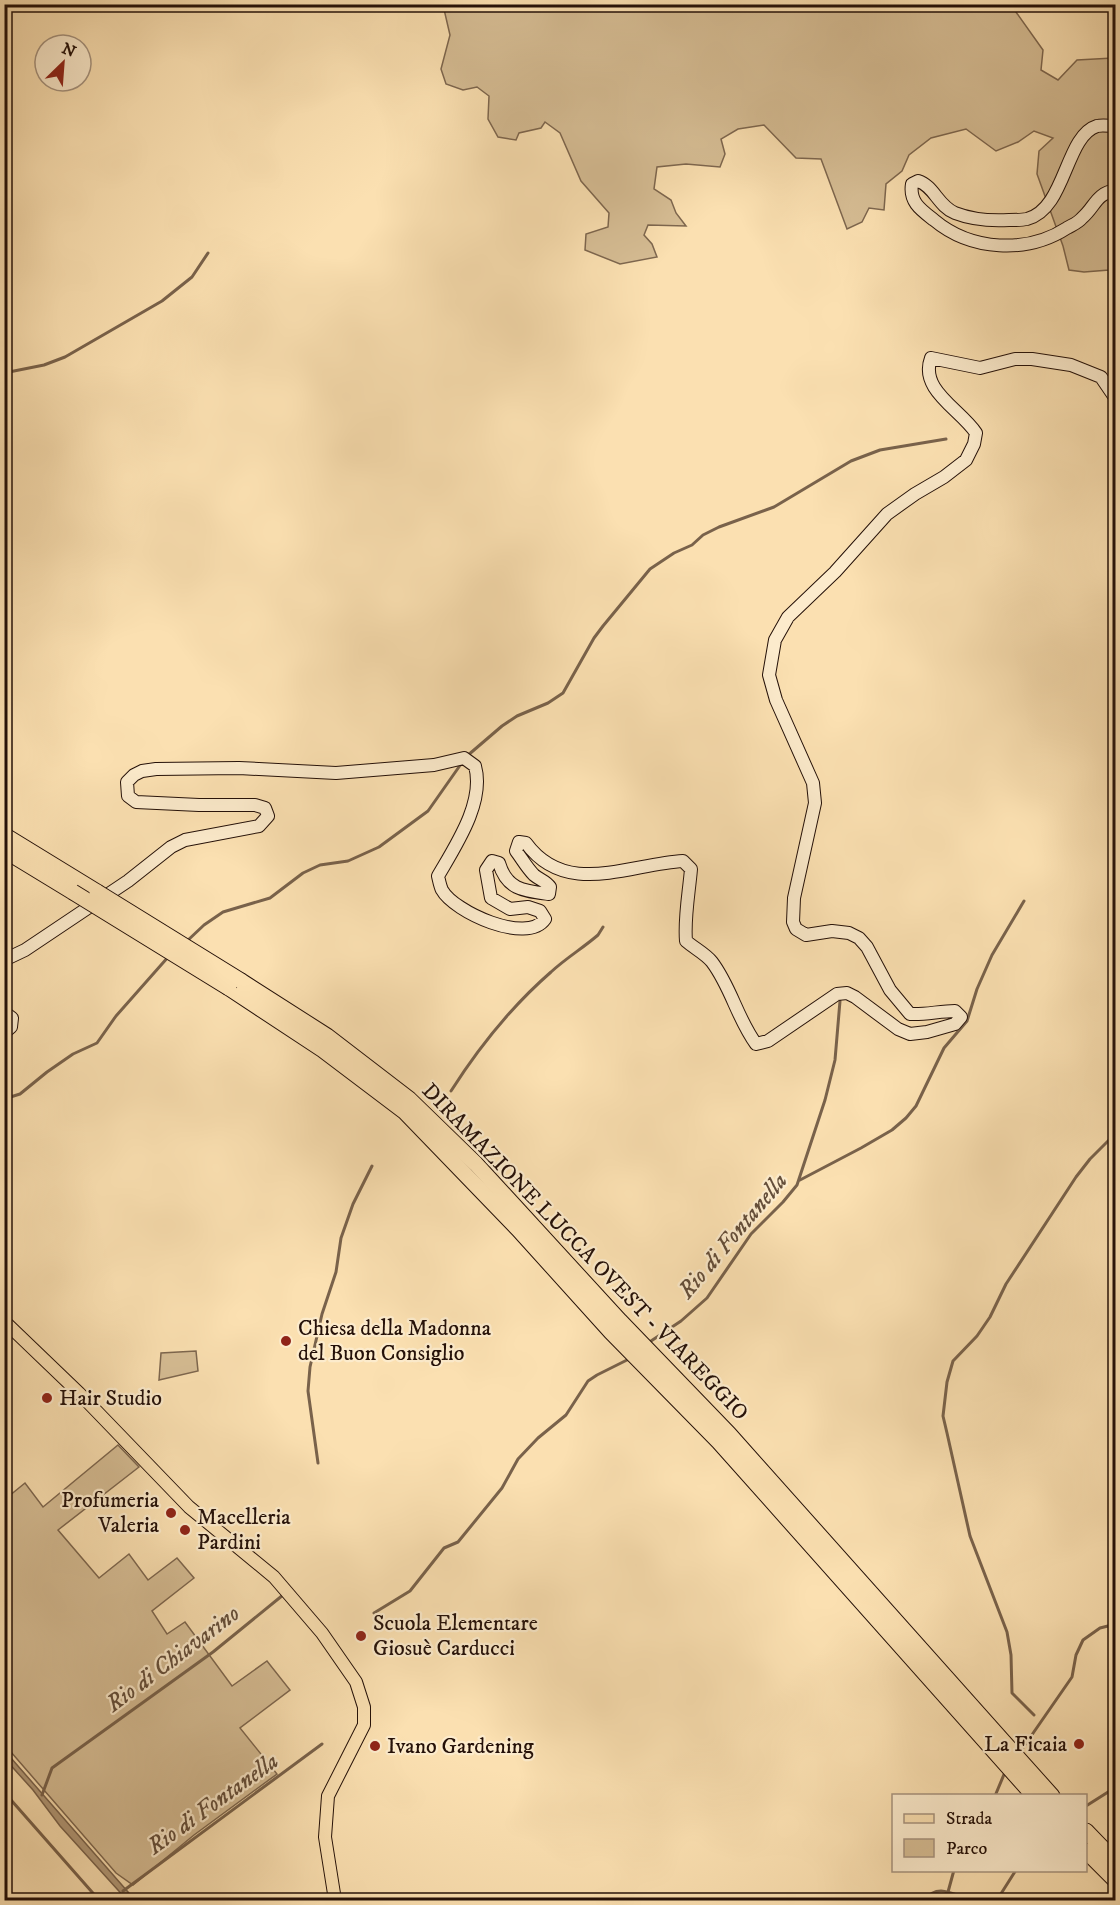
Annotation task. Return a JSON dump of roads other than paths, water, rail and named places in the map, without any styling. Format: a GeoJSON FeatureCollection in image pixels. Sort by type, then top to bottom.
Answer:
{"type":"FeatureCollection","features":[{"type":"Feature","properties":{"kind":"highway","name":"DIRAMAZIONE LUCCA OVEST - VIAREGGIO"},"geometry":{"type":"LineString","coordinates":[[4,836],[97,892],[235,984],[405,1112],[518,1229],[611,1332],[724,1438]]}},
{"type":"Feature","properties":{"kind":"highway","name":"DIRAMAZIONE LUCCA OVEST - VIAREGGIO"},"geometry":{"type":"LineString","coordinates":[[4,850],[73,892],[327,1036],[409,1099],[476,1164],[884,1615],[1032,1794]]}},
{"type":"Feature","properties":{"kind":"highway","name":"DIRAMAZIONE LUCCA OVEST - VIAREGGIO"},"geometry":{"type":"LineString","coordinates":[[884,1615],[937,1668],[1050,1794]]}},
{"type":"Feature","properties":{"kind":"highway"},"geometry":{"type":"LineString","coordinates":[[1087,1832],[1116,1862]]}},
{"type":"Feature","properties":{"kind":"highway"},"geometry":{"type":"LineString","coordinates":[[1087,1852],[1116,1881]]}},
{"type":"Feature","properties":{"kind":"main road"},"geometry":{"type":"LineString","coordinates":[[4,1321],[79,1393],[189,1507],[274,1577],[322,1633],[356,1682],[364,1707],[364,1725],[328,1798],[325,1837],[335,1900]]}},
{"type":"Feature","properties":{"kind":"street"},"geometry":{"type":"LineString","coordinates":[[1116,126],[1097,126],[1083,135],[1056,194],[1043,210],[1029,219],[990,222],[955,213],[942,206],[926,183],[918,180],[912,184],[910,192],[915,205],[944,228],[971,241],[1013,246],[1053,237],[1082,219],[1098,196],[1116,190]]}},
{"type":"Feature","properties":{"kind":"street"},"geometry":{"type":"LineString","coordinates":[[4,960],[25,950],[119,887],[171,847],[185,840],[260,826],[268,816],[265,808],[255,805],[136,802],[128,796],[127,782],[142,771],[239,768],[336,773],[466,760],[475,766],[478,778],[477,795],[466,825],[438,876],[442,890],[453,903],[470,914],[511,928],[529,929],[542,924],[544,919],[540,911],[528,907],[510,909],[491,898],[486,870],[492,861],[499,863],[503,876],[510,884],[549,894],[550,887],[547,882],[537,877],[525,865],[516,851],[519,842],[526,843],[534,853],[554,869],[586,875],[683,861],[691,869],[685,925],[686,941],[710,959],[723,979],[744,1028],[756,1044],[768,1041],[837,994],[848,993],[898,1029],[910,1034],[955,1024],[961,1017],[955,1011],[924,1015],[910,1014],[890,990],[859,938],[849,933],[832,932],[806,935],[796,929],[793,922],[794,898],[815,803],[813,783],[776,700],[770,675],[775,640],[788,617],[835,572],[887,514],[966,460],[974,444],[976,433],[968,421],[933,386],[928,372],[931,358],[980,368],[1015,359],[1032,359],[1071,365],[1101,377],[1116,399]]}},
{"type":"Feature","properties":{"kind":"street"},"geometry":{"type":"LineString","coordinates":[[4,1012],[12,1017],[11,1027],[4,1033]]}},
{"type":"Feature","properties":{"kind":"waterway"},"geometry":{"type":"LineString","coordinates":[[4,373],[44,365],[65,357],[162,301],[192,277],[208,253]]}},
{"type":"Feature","properties":{"kind":"waterway"},"geometry":{"type":"LineString","coordinates":[[467,756],[517,716],[548,703],[563,693],[603,626],[650,569],[674,553],[692,545],[703,535],[719,527],[774,507],[851,461],[880,450],[946,439]]}},
{"type":"Feature","properties":{"kind":"waterway"},"geometry":{"type":"LineString","coordinates":[[186,942],[204,925],[223,912],[270,898],[303,873],[320,865],[348,861],[379,847],[428,811],[461,764]]}},
{"type":"Feature","properties":{"kind":"waterway","name":"Rio di Fontanella"},"geometry":{"type":"LineString","coordinates":[[800,1180],[892,1130],[916,1106],[944,1048],[967,1021],[977,989],[992,955],[1024,901]]}},
{"type":"Feature","properties":{"kind":"waterway","name":"Rio di Chiavarino"},"geometry":{"type":"LineString","coordinates":[[451,1091],[485,1043],[510,1013],[557,967],[598,935],[603,927]]}},
{"type":"Feature","properties":{"kind":"waterway"},"geometry":{"type":"LineString","coordinates":[[4,1099],[20,1094],[73,1054],[97,1043],[116,1016],[169,956]]}},
{"type":"Feature","properties":{"kind":"waterway","name":"Rio di Fontanella"},"geometry":{"type":"LineString","coordinates":[[648,1343],[681,1321],[707,1298],[751,1234],[797,1185],[825,1100],[835,1060],[840,1001]]}},
{"type":"Feature","properties":{"kind":"waterway"},"geometry":{"type":"LineString","coordinates":[[1034,1715],[1012,1693],[1011,1655],[1007,1632],[970,1536],[943,1416],[947,1382],[953,1361],[977,1336],[990,1317],[1006,1284],[1076,1177],[1116,1133]]}},
{"type":"Feature","properties":{"kind":"waterway","name":"Rio di Chiavarino"},"geometry":{"type":"LineString","coordinates":[[318,1463],[308,1391],[310,1367],[322,1314],[336,1272],[341,1238],[353,1204],[372,1166]]}},
{"type":"Feature","properties":{"kind":"waterway","name":"Rio di Fontanella"},"geometry":{"type":"LineString","coordinates":[[374,1613],[410,1591],[444,1548],[458,1542],[502,1488],[518,1459],[538,1438],[566,1415],[588,1381],[629,1359]]}},
{"type":"Feature","properties":{"kind":"waterway","name":"Rio di Chiavarino"},"geometry":{"type":"LineString","coordinates":[[42,1795],[52,1768],[213,1652],[283,1595]]}},
{"type":"Feature","properties":{"kind":"waterway"},"geometry":{"type":"LineString","coordinates":[[1020,1752],[1072,1677],[1076,1655],[1083,1640],[1100,1628],[1116,1624]]}},
{"type":"Feature","properties":{"kind":"waterway","name":"Rio di Fontanella"},"geometry":{"type":"LineString","coordinates":[[123,1891],[322,1744]]}},
{"type":"Feature","properties":{"kind":"waterway"},"geometry":{"type":"LineString","coordinates":[[996,1794],[1005,1772]]}},
{"type":"Feature","properties":{"kind":"waterway"},"geometry":{"type":"LineString","coordinates":[[1087,1805],[1116,1787]]}},
{"type":"Feature","properties":{"kind":"waterway"},"geometry":{"type":"LineString","coordinates":[[4,1792],[99,1900]]}},
{"type":"Feature","properties":{"kind":"waterway"},"geometry":{"type":"LineString","coordinates":[[948,1892],[953,1872]]}},
{"type":"Feature","properties":{"kind":"waterway"},"geometry":{"type":"LineString","coordinates":[[997,1900],[1015,1872]]}},
{"type":"Feature","properties":{"kind":"waterway"},"geometry":{"type":"LineString","coordinates":[[924,1900],[929,1895],[940,1891],[970,1900]]}},
{"type":"Feature","properties":{"kind":"place","name":"Chiesa della Madonna del Buon Consiglio"},"geometry":{"type":"Point","coordinates":[286,1341]}},
{"type":"Feature","properties":{"kind":"place","name":"Hair Studio"},"geometry":{"type":"Point","coordinates":[47,1398]}},
{"type":"Feature","properties":{"kind":"place","name":"Profumeria Valeria"},"geometry":{"type":"Point","coordinates":[171,1513]}},
{"type":"Feature","properties":{"kind":"place","name":"Macelleria Pardini"},"geometry":{"type":"Point","coordinates":[185,1530]}},
{"type":"Feature","properties":{"kind":"place","name":"Scuola Elementare Giosuè Carducci"},"geometry":{"type":"Point","coordinates":[361,1636]}},
{"type":"Feature","properties":{"kind":"place","name":"La Ficaia"},"geometry":{"type":"Point","coordinates":[1079,1744]}},
{"type":"Feature","properties":{"kind":"place","name":"Ivano Gardening"},"geometry":{"type":"Point","coordinates":[375,1746]}}]}
